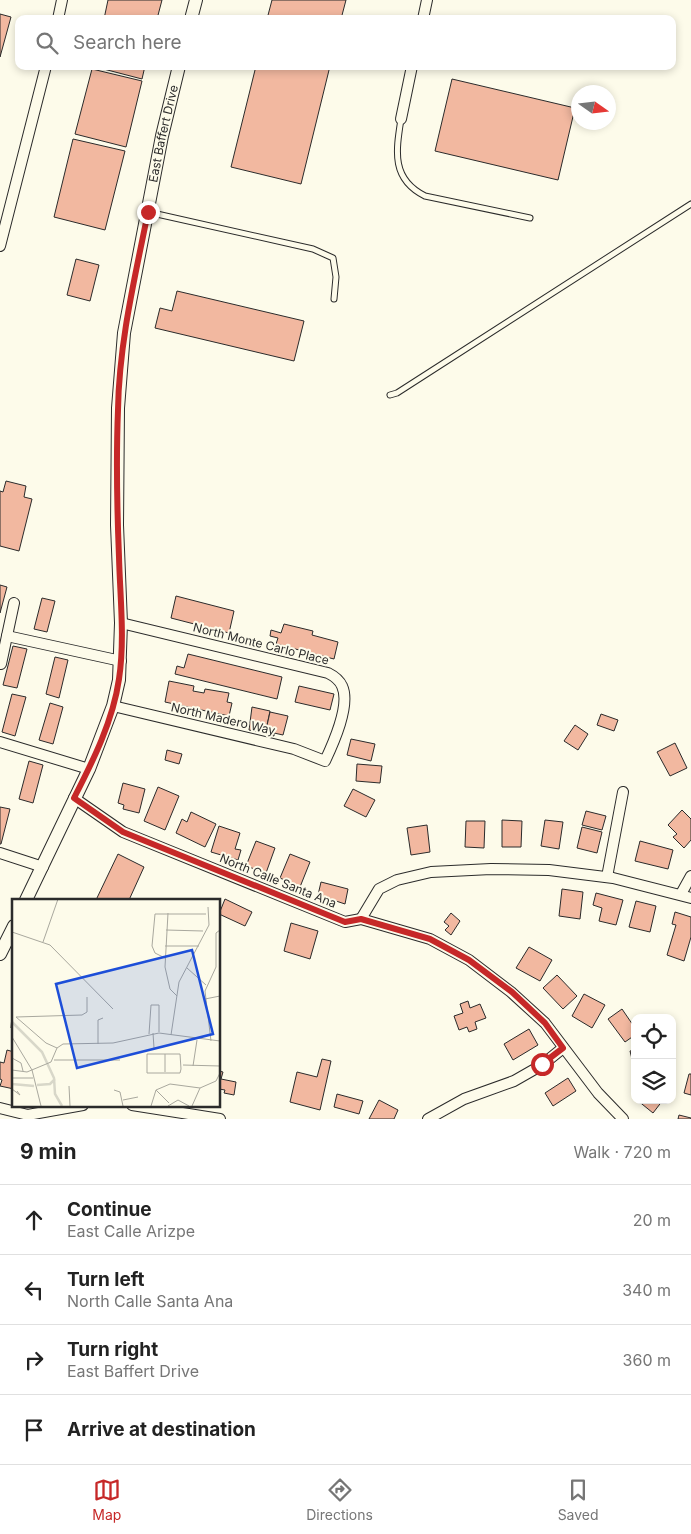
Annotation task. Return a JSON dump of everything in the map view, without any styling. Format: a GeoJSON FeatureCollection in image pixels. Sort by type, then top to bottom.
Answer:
{"type":"FeatureCollection","features":[{"type":"Feature","properties":{"kind":"street"},"geometry":{"type":"LineString","coordinates":[[59,15],[62,0]]}},
{"type":"Feature","properties":{"kind":"street"},"geometry":{"type":"LineString","coordinates":[[192,15],[196,0]]}},
{"type":"Feature","properties":{"kind":"street"},"geometry":{"type":"LineString","coordinates":[[424,15],[427,0]]}},
{"type":"Feature","properties":{"kind":"street"},"geometry":{"type":"LineString","coordinates":[[0,246],[45,70]]}},
{"type":"Feature","properties":{"kind":"street","name":"East Baffert Drive"},"geometry":{"type":"LineString","coordinates":[[27,899],[89,769],[114,706],[121,662],[117,525],[118,408],[124,333],[162,136],[178,70]]}},
{"type":"Feature","properties":{"kind":"street"},"geometry":{"type":"LineString","coordinates":[[401,119],[411,70]]}},
{"type":"Feature","properties":{"kind":"street"},"geometry":{"type":"LineString","coordinates":[[1,664],[14,603]]}},
{"type":"Feature","properties":{"kind":"street","name":"North Monte Carlo Place"},"geometry":{"type":"LineString","coordinates":[[121,623],[318,670],[336,677],[342,686],[344,696],[343,709],[334,743],[325,762]]}},
{"type":"Feature","properties":{"kind":"street"},"geometry":{"type":"LineString","coordinates":[[7,636],[121,662]]}},
{"type":"Feature","properties":{"kind":"street","name":"North Madero Way"},"geometry":{"type":"LineString","coordinates":[[114,706],[294,749],[325,762]]}},
{"type":"Feature","properties":{"kind":"street"},"geometry":{"type":"LineString","coordinates":[[0,742],[89,769]]}},
{"type":"Feature","properties":{"kind":"street"},"geometry":{"type":"LineString","coordinates":[[607,877],[623,792]]}},
{"type":"Feature","properties":{"kind":"street","name":"North Calle Santa Ana"},"geometry":{"type":"LineString","coordinates":[[74,798],[123,832],[345,922],[361,919],[430,939],[469,960],[512,992],[545,1023],[598,1093],[623,1119]]}},
{"type":"Feature","properties":{"kind":"street"},"geometry":{"type":"LineString","coordinates":[[0,854],[43,867]]}},
{"type":"Feature","properties":{"kind":"street"},"geometry":{"type":"LineString","coordinates":[[361,919],[380,889],[398,880],[431,872],[491,869],[549,870],[607,877],[686,896],[691,876]]}},
{"type":"Feature","properties":{"kind":"street"},"geometry":{"type":"LineString","coordinates":[[0,954],[12,930]]}},
{"type":"Feature","properties":{"kind":"street"},"geometry":{"type":"LineString","coordinates":[[428,1119],[464,1099],[514,1081],[542,1064],[563,1048]]}},
{"type":"Feature","properties":{"kind":"street"},"geometry":{"type":"LineString","coordinates":[[0,1108],[28,1115],[78,1106]]}},
{"type":"Feature","properties":{"kind":"street"},"geometry":{"type":"LineString","coordinates":[[138,1106],[220,1119]]}},
{"type":"Feature","properties":{"kind":"lane"},"geometry":{"type":"LineString","coordinates":[[401,119],[397,143],[398,168],[407,183],[414,190],[425,196],[530,218]]}},
{"type":"Feature","properties":{"kind":"lane"},"geometry":{"type":"LineString","coordinates":[[390,395],[398,393],[691,204]]}},
{"type":"Feature","properties":{"kind":"lane"},"geometry":{"type":"LineString","coordinates":[[148,212],[313,249],[334,258],[336,277],[334,299]]}},
{"type":"Feature","properties":{"kind":"building"},"geometry":{"type":"Polygon","coordinates":[[[108,0],[162,0],[158,15],[105,15],[108,0]]]}},
{"type":"Feature","properties":{"kind":"building"},"geometry":{"type":"Polygon","coordinates":[[[272,0],[346,0],[342,15],[268,15],[272,0]]]}},
{"type":"Feature","properties":{"kind":"building"},"geometry":{"type":"Polygon","coordinates":[[[0,14],[11,17],[0,57],[0,14]]]}},
{"type":"Feature","properties":{"kind":"building"},"geometry":{"type":"Polygon","coordinates":[[[92,70],[142,81],[126,147],[75,134],[92,70]]]}},
{"type":"Feature","properties":{"kind":"building"},"geometry":{"type":"Polygon","coordinates":[[[107,70],[144,70],[142,79],[107,70]]]}},
{"type":"Feature","properties":{"kind":"building"},"geometry":{"type":"Polygon","coordinates":[[[255,70],[329,70],[301,184],[231,167],[255,70]]]}},
{"type":"Feature","properties":{"kind":"building"},"geometry":{"type":"Polygon","coordinates":[[[452,79],[571,107],[571,125],[558,180],[435,151],[452,79]]]}},
{"type":"Feature","properties":{"kind":"building"},"geometry":{"type":"Polygon","coordinates":[[[73,139],[125,151],[105,230],[54,217],[73,139]]]}},
{"type":"Feature","properties":{"kind":"building"},"geometry":{"type":"Polygon","coordinates":[[[76,259],[99,265],[90,301],[67,295],[76,259]]]}},
{"type":"Feature","properties":{"kind":"building"},"geometry":{"type":"Polygon","coordinates":[[[177,291],[304,321],[294,361],[155,328],[160,308],[172,311],[177,291]]]}},
{"type":"Feature","properties":{"kind":"building"},"geometry":{"type":"Polygon","coordinates":[[[6,481],[26,486],[24,497],[32,499],[19,551],[0,546],[0,491],[3,492],[6,481]]]}},
{"type":"Feature","properties":{"kind":"building"},"geometry":{"type":"Polygon","coordinates":[[[0,585],[7,587],[0,613],[0,585]]]}},
{"type":"Feature","properties":{"kind":"building"},"geometry":{"type":"Polygon","coordinates":[[[176,596],[234,611],[229,633],[171,618],[176,596]]]}},
{"type":"Feature","properties":{"kind":"building"},"geometry":{"type":"Polygon","coordinates":[[[42,598],[55,601],[47,632],[34,629],[42,598]]]}},
{"type":"Feature","properties":{"kind":"building"},"geometry":{"type":"Polygon","coordinates":[[[284,624],[313,631],[312,635],[338,642],[334,659],[276,644],[278,638],[270,636],[271,630],[281,633],[284,624]]]}},
{"type":"Feature","properties":{"kind":"building"},"geometry":{"type":"Polygon","coordinates":[[[13,646],[27,649],[17,688],[3,685],[13,646]]]}},
{"type":"Feature","properties":{"kind":"building"},"geometry":{"type":"Polygon","coordinates":[[[188,654],[282,677],[277,699],[175,674],[177,666],[184,668],[188,654]]]}},
{"type":"Feature","properties":{"kind":"building"},"geometry":{"type":"Polygon","coordinates":[[[55,657],[68,660],[59,698],[46,694],[55,657]]]}},
{"type":"Feature","properties":{"kind":"building"},"geometry":{"type":"Polygon","coordinates":[[[169,681],[194,686],[193,691],[204,693],[205,689],[229,693],[227,702],[232,703],[229,716],[165,702],[169,681]]]}},
{"type":"Feature","properties":{"kind":"building"},"geometry":{"type":"Polygon","coordinates":[[[299,686],[334,694],[330,710],[295,702],[299,686]]]}},
{"type":"Feature","properties":{"kind":"building"},"geometry":{"type":"Polygon","coordinates":[[[12,694],[26,697],[15,736],[2,732],[12,694]]]}},
{"type":"Feature","properties":{"kind":"building"},"geometry":{"type":"Polygon","coordinates":[[[50,703],[63,707],[53,744],[39,740],[50,703]]]}},
{"type":"Feature","properties":{"kind":"building"},"geometry":{"type":"Polygon","coordinates":[[[252,707],[270,711],[266,730],[259,728],[259,732],[249,730],[252,707]]]}},
{"type":"Feature","properties":{"kind":"building"},"geometry":{"type":"Polygon","coordinates":[[[270,712],[288,716],[283,735],[274,733],[274,736],[267,734],[268,730],[266,730],[270,712]]]}},
{"type":"Feature","properties":{"kind":"building"},"geometry":{"type":"Polygon","coordinates":[[[601,714],[618,720],[614,731],[597,725],[601,714]]]}},
{"type":"Feature","properties":{"kind":"building"},"geometry":{"type":"Polygon","coordinates":[[[575,725],[588,734],[578,750],[564,741],[575,725]]]}},
{"type":"Feature","properties":{"kind":"building"},"geometry":{"type":"Polygon","coordinates":[[[351,739],[375,744],[371,761],[347,755],[351,739]]]}},
{"type":"Feature","properties":{"kind":"building"},"geometry":{"type":"Polygon","coordinates":[[[675,743],[687,768],[670,776],[657,752],[675,743]]]}},
{"type":"Feature","properties":{"kind":"building"},"geometry":{"type":"Polygon","coordinates":[[[167,750],[182,754],[179,764],[165,760],[167,750]]]}},
{"type":"Feature","properties":{"kind":"building"},"geometry":{"type":"Polygon","coordinates":[[[29,761],[43,765],[33,803],[19,799],[29,761]]]}},
{"type":"Feature","properties":{"kind":"building"},"geometry":{"type":"Polygon","coordinates":[[[357,764],[382,766],[380,783],[356,781],[357,764]]]}},
{"type":"Feature","properties":{"kind":"building"},"geometry":{"type":"Polygon","coordinates":[[[123,783],[145,789],[139,813],[123,809],[124,805],[118,803],[123,783]]]}},
{"type":"Feature","properties":{"kind":"building"},"geometry":{"type":"Polygon","coordinates":[[[158,787],[179,796],[165,830],[144,821],[158,787]]]}},
{"type":"Feature","properties":{"kind":"building"},"geometry":{"type":"Polygon","coordinates":[[[353,789],[375,800],[366,817],[344,806],[353,789]]]}},
{"type":"Feature","properties":{"kind":"building"},"geometry":{"type":"Polygon","coordinates":[[[0,807],[10,809],[1,844],[0,844],[0,807]]]}},
{"type":"Feature","properties":{"kind":"building"},"geometry":{"type":"Polygon","coordinates":[[[682,810],[691,819],[691,840],[684,848],[673,837],[677,834],[668,825],[682,810]]]}},
{"type":"Feature","properties":{"kind":"building"},"geometry":{"type":"Polygon","coordinates":[[[586,811],[606,816],[602,830],[582,825],[586,811]]]}},
{"type":"Feature","properties":{"kind":"building"},"geometry":{"type":"Polygon","coordinates":[[[191,812],[216,824],[205,847],[176,833],[182,819],[187,822],[191,812]]]}},
{"type":"Feature","properties":{"kind":"building"},"geometry":{"type":"Polygon","coordinates":[[[502,820],[522,821],[521,847],[502,847],[502,820]]]}},
{"type":"Feature","properties":{"kind":"building"},"geometry":{"type":"Polygon","coordinates":[[[545,820],[563,822],[559,849],[541,846],[545,820]]]}},
{"type":"Feature","properties":{"kind":"building"},"geometry":{"type":"Polygon","coordinates":[[[466,821],[485,821],[484,848],[465,847],[466,821]]]}},
{"type":"Feature","properties":{"kind":"building"},"geometry":{"type":"Polygon","coordinates":[[[427,825],[430,852],[411,855],[407,828],[427,825]]]}},
{"type":"Feature","properties":{"kind":"building"},"geometry":{"type":"Polygon","coordinates":[[[219,826],[240,833],[235,849],[241,850],[238,860],[211,852],[219,826]]]}},
{"type":"Feature","properties":{"kind":"building"},"geometry":{"type":"Polygon","coordinates":[[[582,827],[602,832],[597,853],[577,848],[582,827]]]}},
{"type":"Feature","properties":{"kind":"building"},"geometry":{"type":"Polygon","coordinates":[[[256,841],[275,848],[266,873],[246,866],[256,841]]]}},
{"type":"Feature","properties":{"kind":"building"},"geometry":{"type":"Polygon","coordinates":[[[640,841],[673,850],[668,869],[635,861],[640,841]]]}},
{"type":"Feature","properties":{"kind":"building"},"geometry":{"type":"Polygon","coordinates":[[[118,854],[144,867],[129,899],[96,899],[118,854]]]}},
{"type":"Feature","properties":{"kind":"building"},"geometry":{"type":"Polygon","coordinates":[[[290,854],[310,862],[300,887],[280,878],[290,854]]]}},
{"type":"Feature","properties":{"kind":"building"},"geometry":{"type":"Polygon","coordinates":[[[321,882],[348,889],[345,904],[318,895],[321,882]]]}},
{"type":"Feature","properties":{"kind":"building"},"geometry":{"type":"Polygon","coordinates":[[[562,889],[583,892],[580,919],[559,916],[562,889]]]}},
{"type":"Feature","properties":{"kind":"building"},"geometry":{"type":"Polygon","coordinates":[[[596,893],[623,900],[616,925],[599,921],[602,908],[593,905],[596,893]]]}},
{"type":"Feature","properties":{"kind":"building"},"geometry":{"type":"Polygon","coordinates":[[[225,899],[252,912],[245,926],[220,914],[225,899]]]}},
{"type":"Feature","properties":{"kind":"building"},"geometry":{"type":"Polygon","coordinates":[[[636,901],[656,906],[650,932],[629,927],[636,901]]]}},
{"type":"Feature","properties":{"kind":"building"},"geometry":{"type":"Polygon","coordinates":[[[675,912],[691,917],[691,937],[684,961],[667,955],[676,925],[672,924],[675,912]]]}},
{"type":"Feature","properties":{"kind":"building"},"geometry":{"type":"Polygon","coordinates":[[[451,913],[460,921],[451,935],[445,930],[449,926],[444,922],[451,913]]]}},
{"type":"Feature","properties":{"kind":"building"},"geometry":{"type":"Polygon","coordinates":[[[291,923],[318,931],[310,959],[284,951],[291,923]]]}},
{"type":"Feature","properties":{"kind":"building"},"geometry":{"type":"Polygon","coordinates":[[[529,947],[552,960],[540,981],[516,968],[529,947]]]}},
{"type":"Feature","properties":{"kind":"building"},"geometry":{"type":"Polygon","coordinates":[[[557,975],[577,996],[563,1009],[543,988],[557,975]]]}},
{"type":"Feature","properties":{"kind":"building"},"geometry":{"type":"Polygon","coordinates":[[[584,994],[605,1005],[592,1028],[572,1016],[584,994]]]}},
{"type":"Feature","properties":{"kind":"building"},"geometry":{"type":"Polygon","coordinates":[[[468,1001],[470,1008],[480,1004],[486,1018],[475,1022],[477,1029],[469,1032],[467,1027],[459,1030],[454,1016],[463,1013],[460,1004],[468,1001]]]}},
{"type":"Feature","properties":{"kind":"building"},"geometry":{"type":"Polygon","coordinates":[[[622,1009],[631,1022],[631,1038],[625,1042],[608,1019],[622,1009]]]}},
{"type":"Feature","properties":{"kind":"building"},"geometry":{"type":"Polygon","coordinates":[[[529,1029],[538,1045],[513,1060],[504,1044],[529,1029]]]}},
{"type":"Feature","properties":{"kind":"building"},"geometry":{"type":"Polygon","coordinates":[[[7,1050],[12,1051],[12,1089],[0,1086],[2,1080],[0,1079],[0,1062],[4,1063],[7,1050]]]}},
{"type":"Feature","properties":{"kind":"building"},"geometry":{"type":"Polygon","coordinates":[[[322,1059],[331,1061],[320,1110],[290,1102],[297,1072],[317,1077],[322,1059]]]}},
{"type":"Feature","properties":{"kind":"building"},"geometry":{"type":"Polygon","coordinates":[[[220,1071],[223,1072],[221,1079],[236,1082],[234,1095],[224,1093],[225,1090],[220,1089],[220,1071]]]}},
{"type":"Feature","properties":{"kind":"building"},"geometry":{"type":"Polygon","coordinates":[[[689,1074],[691,1074],[691,1095],[684,1093],[689,1074]]]}},
{"type":"Feature","properties":{"kind":"building"},"geometry":{"type":"Polygon","coordinates":[[[568,1078],[576,1091],[553,1106],[545,1093],[568,1078]]]}},
{"type":"Feature","properties":{"kind":"building"},"geometry":{"type":"Polygon","coordinates":[[[337,1094],[363,1101],[359,1114],[334,1107],[337,1094]]]}},
{"type":"Feature","properties":{"kind":"building"},"geometry":{"type":"Polygon","coordinates":[[[379,1100],[398,1110],[394,1119],[369,1119],[379,1100]]]}},
{"type":"Feature","properties":{"kind":"building"},"geometry":{"type":"Polygon","coordinates":[[[642,1104],[660,1104],[653,1113],[642,1104]]]}},
{"type":"Feature","properties":{"kind":"building"},"geometry":{"type":"Polygon","coordinates":[[[679,1115],[691,1118],[691,1119],[678,1119],[679,1115]]]}},
{"type":"Feature","properties":{"kind":"route"},"geometry":{"type":"LineString","coordinates":[[148,212],[124,333],[118,408],[117,525],[121,623],[119,680],[114,706],[89,769],[74,798],[123,832],[345,922],[361,919],[430,939],[469,960],[512,992],[545,1023],[563,1048],[542,1064]]}}]}
